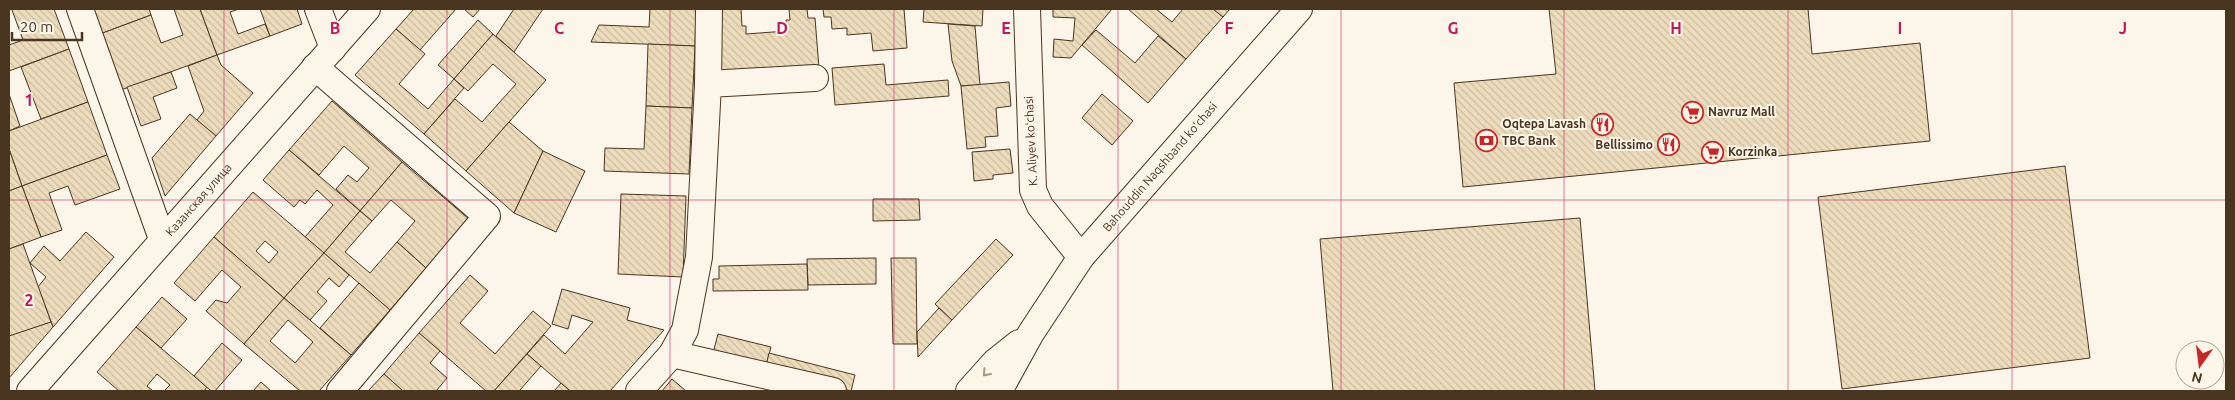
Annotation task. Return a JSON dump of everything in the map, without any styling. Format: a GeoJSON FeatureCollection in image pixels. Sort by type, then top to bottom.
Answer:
{"type":"FeatureCollection","features":[{"type":"Feature","properties":{"kind":"street"},"geometry":{"type":"LineString","coordinates":[[80,9],[162,240]]}},
{"type":"Feature","properties":{"kind":"street"},"geometry":{"type":"LineString","coordinates":[[318,9],[333,48]]}},
{"type":"Feature","properties":{"kind":"street","name":"Казанская улица"},"geometry":{"type":"LineString","coordinates":[[30,391],[367,9]]}},
{"type":"Feature","properties":{"kind":"street"},"geometry":{"type":"LineString","coordinates":[[639,391],[672,354],[685,330],[699,257],[708,84],[709,9]]}},
{"type":"Feature","properties":{"kind":"street","name":"K. Aliyev koʻchasi"},"geometry":{"type":"LineString","coordinates":[[1027,9],[1033,190],[1040,206],[1081,257]]}},
{"type":"Feature","properties":{"kind":"street","name":"Bahouddin Naqshband koʻchasi"},"geometry":{"type":"LineString","coordinates":[[1031,333],[1081,257],[1299,9]]}},
{"type":"Feature","properties":{"kind":"street"},"geometry":{"type":"LineString","coordinates":[[315,67],[487,216],[340,391]]}},
{"type":"Feature","properties":{"kind":"street"},"geometry":{"type":"LineString","coordinates":[[708,84],[815,78]]}},
{"type":"Feature","properties":{"kind":"street"},"geometry":{"type":"LineString","coordinates":[[969,391],[996,362],[1031,333]]}},
{"type":"Feature","properties":{"kind":"street"},"geometry":{"type":"LineString","coordinates":[[999,391],[1031,333]]}},
{"type":"Feature","properties":{"kind":"street"},"geometry":{"type":"LineString","coordinates":[[672,354],[833,391]]}},
{"type":"Feature","properties":{"kind":"building"},"geometry":{"type":"Polygon","coordinates":[[[54,9],[69,49],[9,71],[9,45],[23,40],[12,10],[54,9]]]}},
{"type":"Feature","properties":{"kind":"building"},"geometry":{"type":"Polygon","coordinates":[[[90,9],[149,9],[151,15],[100,34],[90,9]]]}},
{"type":"Feature","properties":{"kind":"building"},"geometry":{"type":"Polygon","coordinates":[[[174,9],[200,9],[217,55],[121,90],[100,34],[151,15],[161,43],[183,35],[174,9]]]}},
{"type":"Feature","properties":{"kind":"building"},"geometry":{"type":"Polygon","coordinates":[[[200,9],[239,9],[230,12],[238,34],[265,24],[270,36],[217,55],[200,9]]]}},
{"type":"Feature","properties":{"kind":"building"},"geometry":{"type":"Polygon","coordinates":[[[260,9],[297,9],[302,24],[270,36],[260,9]]]}},
{"type":"Feature","properties":{"kind":"building"},"geometry":{"type":"Polygon","coordinates":[[[414,9],[456,9],[420,50],[396,29],[414,9]]]}},
{"type":"Feature","properties":{"kind":"building"},"geometry":{"type":"Polygon","coordinates":[[[464,9],[480,9],[473,17],[464,9]]]}},
{"type":"Feature","properties":{"kind":"building"},"geometry":{"type":"Polygon","coordinates":[[[514,9],[543,9],[514,52],[496,36],[514,9]]]}},
{"type":"Feature","properties":{"kind":"building"},"geometry":{"type":"Polygon","coordinates":[[[650,9],[696,9],[695,46],[591,42],[599,25],[649,27],[650,9]]]}},
{"type":"Feature","properties":{"kind":"building"},"geometry":{"type":"Polygon","coordinates":[[[715,9],[741,9],[742,26],[746,26],[746,34],[787,31],[786,20],[790,20],[789,9],[807,9],[808,18],[815,18],[819,68],[720,76],[715,9]]]}},
{"type":"Feature","properties":{"kind":"building"},"geometry":{"type":"Polygon","coordinates":[[[823,9],[904,9],[907,48],[873,51],[871,33],[847,35],[847,28],[832,29],[831,17],[824,17],[823,9]]]}},
{"type":"Feature","properties":{"kind":"building"},"geometry":{"type":"Polygon","coordinates":[[[924,9],[983,9],[982,26],[923,22],[924,9]]]}},
{"type":"Feature","properties":{"kind":"building"},"geometry":{"type":"Polygon","coordinates":[[[1053,9],[1112,9],[1071,58],[1053,57],[1054,39],[1073,41],[1075,18],[1053,17],[1053,9]]]}},
{"type":"Feature","properties":{"kind":"building"},"geometry":{"type":"Polygon","coordinates":[[[1128,9],[1156,9],[1172,22],[1183,9],[1213,9],[1223,17],[1186,59],[1128,9]]]}},
{"type":"Feature","properties":{"kind":"building"},"geometry":{"type":"Polygon","coordinates":[[[1213,9],[1230,9],[1223,17],[1213,9]]]}},
{"type":"Feature","properties":{"kind":"building","name":"Navruz Mall"},"geometry":{"type":"Polygon","coordinates":[[[1549,9],[1808,9],[1812,54],[1920,43],[1930,141],[1463,187],[1454,83],[1556,74],[1549,9]]]}},
{"type":"Feature","properties":{"kind":"building"},"geometry":{"type":"Polygon","coordinates":[[[478,20],[493,34],[454,79],[438,65],[478,20]]]}},
{"type":"Feature","properties":{"kind":"building"},"geometry":{"type":"Polygon","coordinates":[[[948,24],[975,26],[980,85],[961,86],[952,61],[948,24]]]}},
{"type":"Feature","properties":{"kind":"building"},"geometry":{"type":"Polygon","coordinates":[[[396,29],[425,54],[399,84],[428,109],[454,79],[464,88],[424,134],[355,75],[396,29]]]}},
{"type":"Feature","properties":{"kind":"building"},"geometry":{"type":"Polygon","coordinates":[[[1096,30],[1135,63],[1158,36],[1186,59],[1148,103],[1082,45],[1096,30]]]}},
{"type":"Feature","properties":{"kind":"building"},"geometry":{"type":"Polygon","coordinates":[[[493,34],[546,80],[466,171],[424,134],[455,99],[482,122],[516,84],[493,64],[468,91],[454,79],[493,34]]]}},
{"type":"Feature","properties":{"kind":"building"},"geometry":{"type":"Polygon","coordinates":[[[648,44],[695,46],[692,108],[646,106],[648,44]]]}},
{"type":"Feature","properties":{"kind":"building"},"geometry":{"type":"Polygon","coordinates":[[[69,49],[88,102],[41,119],[21,67],[69,49]]]}},
{"type":"Feature","properties":{"kind":"building"},"geometry":{"type":"Polygon","coordinates":[[[217,55],[221,65],[253,93],[216,136],[197,120],[204,111],[188,66],[217,55]]]}},
{"type":"Feature","properties":{"kind":"building"},"geometry":{"type":"Polygon","coordinates":[[[884,64],[886,85],[948,80],[949,96],[835,105],[832,68],[884,64]]]}},
{"type":"Feature","properties":{"kind":"building"},"geometry":{"type":"Polygon","coordinates":[[[171,72],[177,88],[153,97],[161,119],[141,126],[127,87],[171,72]]]}},
{"type":"Feature","properties":{"kind":"building"},"geometry":{"type":"Polygon","coordinates":[[[1009,82],[1011,106],[996,108],[998,136],[985,137],[986,147],[967,149],[961,86],[1009,82]]]}},
{"type":"Feature","properties":{"kind":"building"},"geometry":{"type":"Polygon","coordinates":[[[9,94],[20,126],[9,131],[9,94]]]}},
{"type":"Feature","properties":{"kind":"building"},"geometry":{"type":"Polygon","coordinates":[[[1102,94],[1133,121],[1112,145],[1082,118],[1102,94]]]}},
{"type":"Feature","properties":{"kind":"building"},"geometry":{"type":"Polygon","coordinates":[[[332,101],[402,162],[360,211],[336,189],[348,175],[357,182],[369,168],[344,146],[319,175],[289,150],[332,101]]]}},
{"type":"Feature","properties":{"kind":"building"},"geometry":{"type":"Polygon","coordinates":[[[88,102],[107,155],[22,186],[9,149],[9,131],[88,102]]]}},
{"type":"Feature","properties":{"kind":"building"},"geometry":{"type":"Polygon","coordinates":[[[646,106],[692,108],[689,174],[604,171],[605,148],[644,149],[646,106]]]}},
{"type":"Feature","properties":{"kind":"building"},"geometry":{"type":"Polygon","coordinates":[[[190,114],[216,136],[165,196],[152,158],[190,114]]]}},
{"type":"Feature","properties":{"kind":"building"},"geometry":{"type":"Polygon","coordinates":[[[509,122],[543,151],[514,213],[466,171],[509,122]]]}},
{"type":"Feature","properties":{"kind":"building"},"geometry":{"type":"Polygon","coordinates":[[[9,149],[22,186],[9,191],[9,149]]]}},
{"type":"Feature","properties":{"kind":"building"},"geometry":{"type":"Polygon","coordinates":[[[1010,149],[1013,173],[993,175],[993,179],[974,181],[972,152],[1010,149]]]}},
{"type":"Feature","properties":{"kind":"building"},"geometry":{"type":"Polygon","coordinates":[[[289,150],[360,211],[324,253],[305,237],[333,205],[317,190],[305,204],[300,200],[294,207],[263,180],[289,150]]]}},
{"type":"Feature","properties":{"kind":"building"},"geometry":{"type":"Polygon","coordinates":[[[543,151],[585,171],[556,232],[514,213],[543,151]]]}},
{"type":"Feature","properties":{"kind":"building"},"geometry":{"type":"Polygon","coordinates":[[[107,155],[120,189],[75,205],[68,186],[49,193],[62,230],[41,237],[22,186],[107,155]]]}},
{"type":"Feature","properties":{"kind":"building"},"geometry":{"type":"Polygon","coordinates":[[[402,162],[469,219],[426,268],[397,242],[415,221],[391,200],[372,221],[360,211],[402,162]]]}},
{"type":"Feature","properties":{"kind":"building"},"geometry":{"type":"Polygon","coordinates":[[[2065,166],[2090,358],[1842,389],[1818,197],[2065,166]]]}},
{"type":"Feature","properties":{"kind":"building"},"geometry":{"type":"Polygon","coordinates":[[[22,186],[41,237],[9,249],[9,191],[22,186]]]}},
{"type":"Feature","properties":{"kind":"building"},"geometry":{"type":"Polygon","coordinates":[[[253,192],[324,253],[284,298],[214,237],[253,192]],[[265,241],[256,251],[269,263],[278,252],[265,241]]]}},
{"type":"Feature","properties":{"kind":"building"},"geometry":{"type":"Polygon","coordinates":[[[621,194],[686,196],[683,277],[618,274],[621,194]]]}},
{"type":"Feature","properties":{"kind":"building"},"geometry":{"type":"Polygon","coordinates":[[[873,199],[919,199],[920,220],[873,221],[873,199]]]}},
{"type":"Feature","properties":{"kind":"building"},"geometry":{"type":"Polygon","coordinates":[[[360,211],[372,221],[345,252],[370,273],[397,242],[426,268],[390,310],[324,253],[360,211]]]}},
{"type":"Feature","properties":{"kind":"building"},"geometry":{"type":"Polygon","coordinates":[[[1580,218],[1595,391],[1333,391],[1320,239],[1580,218]]]}},
{"type":"Feature","properties":{"kind":"building"},"geometry":{"type":"Polygon","coordinates":[[[86,232],[114,257],[53,327],[38,287],[46,277],[30,263],[44,246],[60,261],[86,232]]]}},
{"type":"Feature","properties":{"kind":"building"},"geometry":{"type":"Polygon","coordinates":[[[214,237],[284,298],[244,344],[206,311],[216,300],[227,303],[241,287],[222,270],[195,301],[174,283],[214,237]]]}},
{"type":"Feature","properties":{"kind":"building"},"geometry":{"type":"Polygon","coordinates":[[[996,239],[1013,255],[952,320],[935,304],[996,239]]]}},
{"type":"Feature","properties":{"kind":"building"},"geometry":{"type":"Polygon","coordinates":[[[23,244],[51,322],[9,337],[9,249],[23,244]]]}},
{"type":"Feature","properties":{"kind":"building"},"geometry":{"type":"Polygon","coordinates":[[[324,253],[349,275],[339,287],[329,278],[317,292],[327,301],[310,320],[284,298],[324,253]]]}},
{"type":"Feature","properties":{"kind":"building"},"geometry":{"type":"Polygon","coordinates":[[[876,258],[876,284],[808,285],[807,259],[876,258]]]}},
{"type":"Feature","properties":{"kind":"building"},"geometry":{"type":"Polygon","coordinates":[[[891,258],[916,258],[917,344],[893,344],[891,258]]]}},
{"type":"Feature","properties":{"kind":"building"},"geometry":{"type":"Polygon","coordinates":[[[807,264],[808,290],[713,291],[713,279],[719,279],[719,266],[807,264]]]}},
{"type":"Feature","properties":{"kind":"building"},"geometry":{"type":"Polygon","coordinates":[[[470,275],[488,291],[460,323],[495,354],[533,311],[551,326],[494,391],[486,391],[419,333],[470,275]]]}},
{"type":"Feature","properties":{"kind":"building"},"geometry":{"type":"Polygon","coordinates":[[[359,283],[390,310],[351,355],[320,328],[359,283]]]}},
{"type":"Feature","properties":{"kind":"building"},"geometry":{"type":"Polygon","coordinates":[[[562,289],[630,308],[627,320],[664,330],[610,391],[570,391],[527,354],[544,335],[565,354],[593,322],[572,315],[568,329],[552,324],[562,289]]]}},
{"type":"Feature","properties":{"kind":"building"},"geometry":{"type":"Polygon","coordinates":[[[162,297],[187,319],[161,348],[136,327],[162,297]]]}},
{"type":"Feature","properties":{"kind":"building"},"geometry":{"type":"Polygon","coordinates":[[[284,298],[351,355],[319,391],[300,391],[244,344],[284,298]],[[288,320],[270,341],[295,363],[313,342],[288,320]]]}},
{"type":"Feature","properties":{"kind":"building"},"geometry":{"type":"Polygon","coordinates":[[[939,308],[952,320],[918,357],[917,332],[939,308]]]}},
{"type":"Feature","properties":{"kind":"building"},"geometry":{"type":"Polygon","coordinates":[[[51,322],[53,327],[9,378],[9,336],[51,322]]]}},
{"type":"Feature","properties":{"kind":"building"},"geometry":{"type":"Polygon","coordinates":[[[136,327],[207,387],[204,391],[164,391],[170,385],[157,374],[147,386],[153,391],[119,391],[97,372],[136,327]]]}},
{"type":"Feature","properties":{"kind":"building"},"geometry":{"type":"Polygon","coordinates":[[[419,333],[440,351],[430,363],[447,378],[436,391],[403,391],[384,374],[419,333]]]}},
{"type":"Feature","properties":{"kind":"building"},"geometry":{"type":"Polygon","coordinates":[[[718,334],[771,347],[765,370],[712,357],[718,334]]]}},
{"type":"Feature","properties":{"kind":"building"},"geometry":{"type":"Polygon","coordinates":[[[222,343],[242,360],[215,391],[211,391],[194,376],[222,343]]]}},
{"type":"Feature","properties":{"kind":"building"},"geometry":{"type":"Polygon","coordinates":[[[769,353],[855,375],[851,391],[765,370],[769,353]]]}},
{"type":"Feature","properties":{"kind":"building"},"geometry":{"type":"Polygon","coordinates":[[[527,354],[541,366],[520,390],[522,391],[494,391],[527,354]]]}},
{"type":"Feature","properties":{"kind":"building"},"geometry":{"type":"Polygon","coordinates":[[[384,374],[403,391],[368,391],[384,374]]]}},
{"type":"Feature","properties":{"kind":"building"},"geometry":{"type":"Polygon","coordinates":[[[672,379],[686,391],[662,391],[672,379]]]}},
{"type":"Feature","properties":{"kind":"building"},"geometry":{"type":"Polygon","coordinates":[[[261,382],[271,391],[253,391],[261,382]]]}},
{"type":"Feature","properties":{"kind":"building"},"geometry":{"type":"Polygon","coordinates":[[[561,383],[570,391],[554,391],[561,383]]]}},
{"type":"Feature","properties":{"kind":"place","name":"Navruz Mall"},"geometry":{"type":"Point","coordinates":[1692,112]}},
{"type":"Feature","properties":{"kind":"place","name":"Oqtepa Lavash"},"geometry":{"type":"Point","coordinates":[1602,124]}},
{"type":"Feature","properties":{"kind":"place","name":"TBC Bank"},"geometry":{"type":"Point","coordinates":[1486,141]}},
{"type":"Feature","properties":{"kind":"place","name":"Bellissimo"},"geometry":{"type":"Point","coordinates":[1669,145]}},
{"type":"Feature","properties":{"kind":"place","name":"Korzinka"},"geometry":{"type":"Point","coordinates":[1712,152]}}]}
